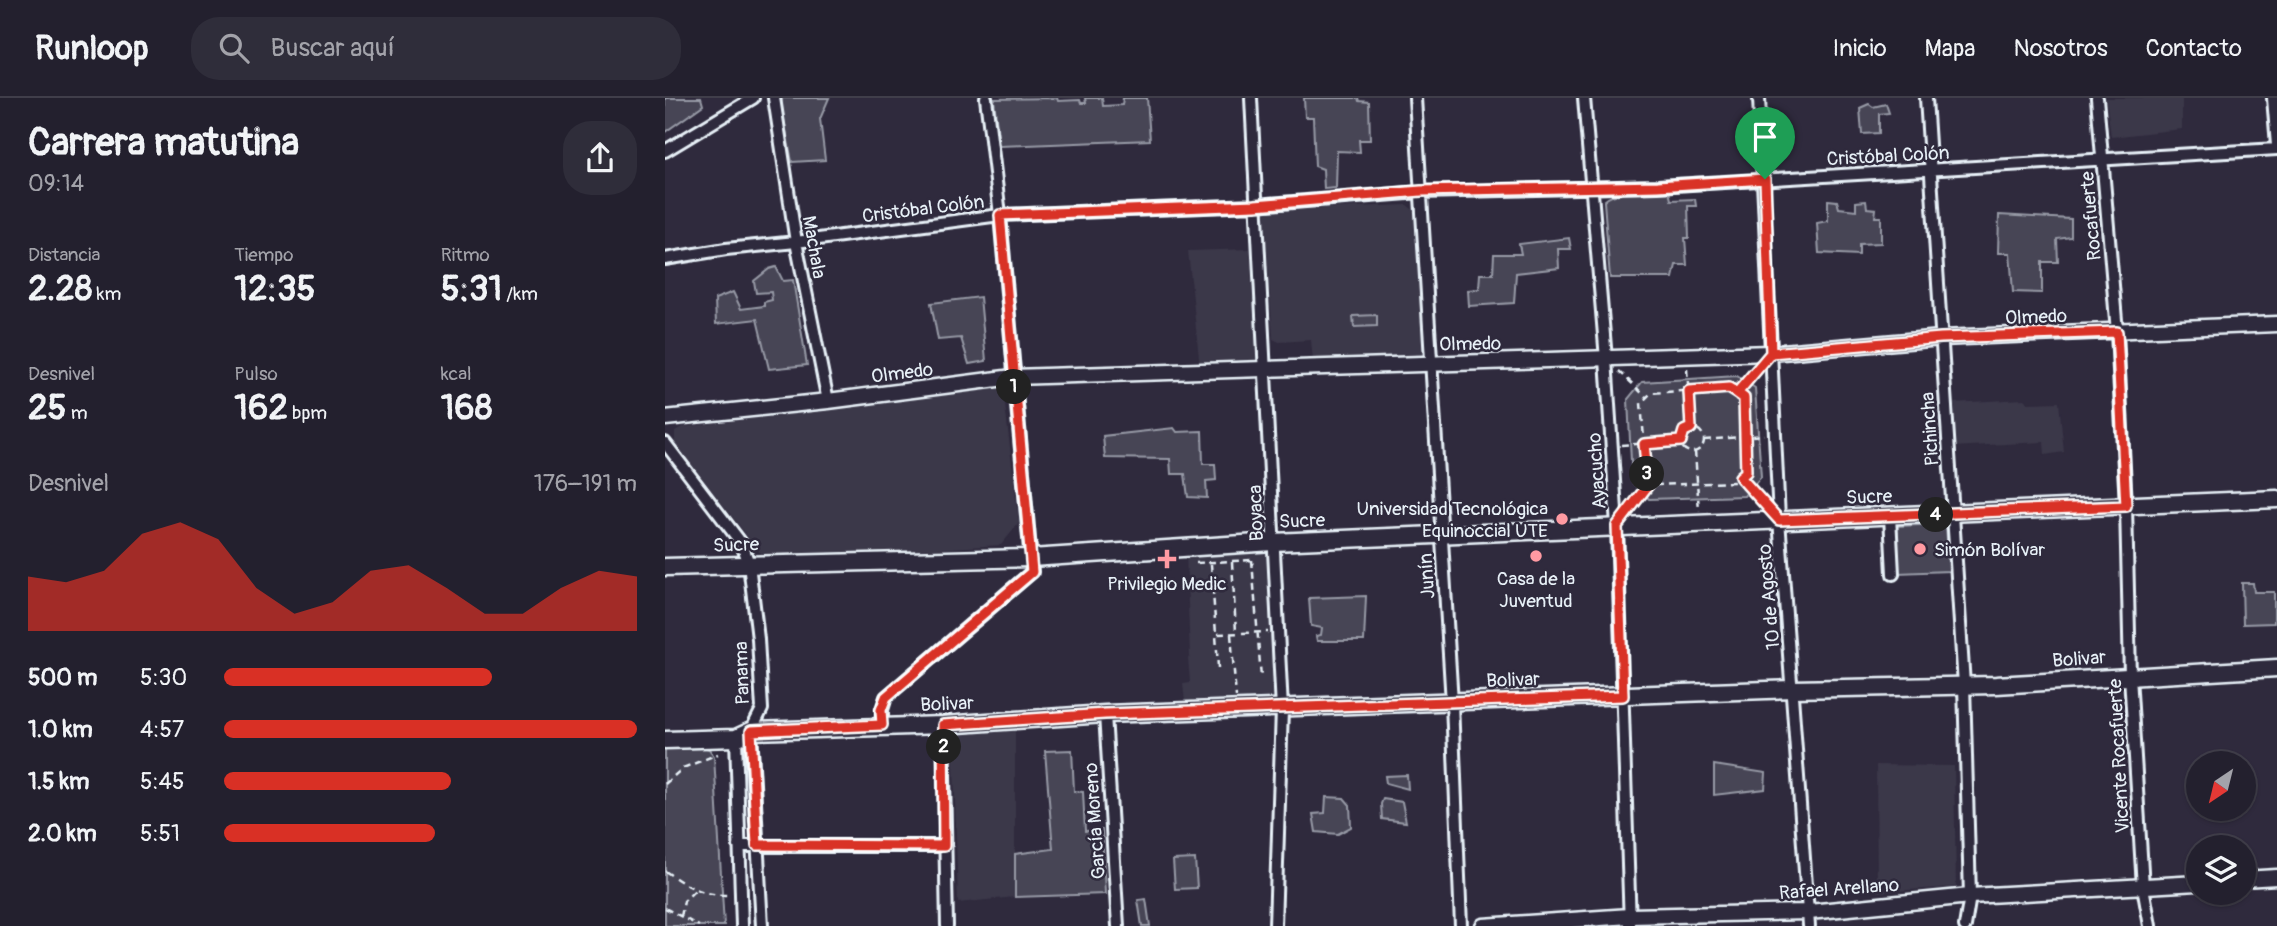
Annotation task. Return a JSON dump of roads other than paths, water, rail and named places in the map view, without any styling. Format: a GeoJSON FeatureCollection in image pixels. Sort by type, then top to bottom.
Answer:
{"type":"FeatureCollection","features":[{"type":"Feature","properties":{"kind":"main road","name":"Sucre"},"geometry":{"type":"LineString","coordinates":[[665,567],[1031,558],[1273,542],[2277,499]]}},
{"type":"Feature","properties":{"kind":"main road","name":"Bolivar"},"geometry":{"type":"LineString","coordinates":[[751,731],[943,725],[1105,714],[1996,685],[2277,668]]}},
{"type":"Feature","properties":{"kind":"main road"},"geometry":{"type":"LineString","coordinates":[[665,740],[735,743],[751,731]]}},
{"type":"Feature","properties":{"kind":"street"},"geometry":{"type":"LineString","coordinates":[[665,151],[753,98]]}},
{"type":"Feature","properties":{"kind":"street","name":"Machala"},"geometry":{"type":"LineString","coordinates":[[773,98],[796,242],[828,401]]}},
{"type":"Feature","properties":{"kind":"street"},"geometry":{"type":"LineString","coordinates":[[882,725],[881,710],[886,697],[1032,572],[1000,215],[986,98]]}},
{"type":"Feature","properties":{"kind":"street","name":"Boyaca"},"geometry":{"type":"LineString","coordinates":[[1251,98],[1282,709],[1275,926]]}},
{"type":"Feature","properties":{"kind":"street","name":"Junín"},"geometry":{"type":"LineString","coordinates":[[1415,98],[1452,703],[1461,926]]}},
{"type":"Feature","properties":{"kind":"street","name":"Ayacucho"},"geometry":{"type":"LineString","coordinates":[[1584,98],[1617,526],[1630,921]]}},
{"type":"Feature","properties":{"kind":"street","name":"10 de Agosto"},"geometry":{"type":"LineString","coordinates":[[1759,98],[1765,179],[1779,520],[1809,919]]}},
{"type":"Feature","properties":{"kind":"street","name":"Pichincha"},"geometry":{"type":"LineString","coordinates":[[1926,98],[1964,685],[1970,897],[1965,926]]}},
{"type":"Feature","properties":{"kind":"street","name":"Rocafuerte"},"geometry":{"type":"LineString","coordinates":[[2097,98],[2117,332]]}},
{"type":"Feature","properties":{"kind":"street"},"geometry":{"type":"LineString","coordinates":[[2273,98],[2277,147]]}},
{"type":"Feature","properties":{"kind":"street","name":"Cristóbal Colón"},"geometry":{"type":"LineString","coordinates":[[665,259],[1000,215],[1255,205],[1421,191],[1658,186],[1930,171],[2277,147]]}},
{"type":"Feature","properties":{"kind":"street","name":"Olmedo"},"geometry":{"type":"LineString","coordinates":[[665,418],[828,401],[1013,377],[1687,357],[1771,353],[1941,338],[2277,324]]}},
{"type":"Feature","properties":{"kind":"street","name":"Vicente Rocafuerte"},"geometry":{"type":"LineString","coordinates":[[2117,332],[2126,506],[2130,676],[2143,887],[2150,926]]}},
{"type":"Feature","properties":{"kind":"street","name":"Panama"},"geometry":{"type":"LineString","coordinates":[[665,443],[742,544],[749,564],[758,639],[762,709],[751,731],[762,926]]}},
{"type":"Feature","properties":{"kind":"street"},"geometry":{"type":"LineString","coordinates":[[1890,516],[1893,574]]}},
{"type":"Feature","properties":{"kind":"street","name":"García Moreno"},"geometry":{"type":"LineString","coordinates":[[1105,714],[1118,926]]}},
{"type":"Feature","properties":{"kind":"street"},"geometry":{"type":"LineString","coordinates":[[943,725],[947,926]]}},
{"type":"Feature","properties":{"kind":"street"},"geometry":{"type":"LineString","coordinates":[[735,743],[742,926]]}},
{"type":"Feature","properties":{"kind":"street"},"geometry":{"type":"LineString","coordinates":[[739,846],[944,846]]}},
{"type":"Feature","properties":{"kind":"street"},"geometry":{"type":"LineString","coordinates":[[2256,878],[2277,877]]}},
{"type":"Feature","properties":{"kind":"street","name":"Rafael Arellano"},"geometry":{"type":"LineString","coordinates":[[1483,926],[1809,919],[1970,897],[2186,884]]}},
{"type":"Feature","properties":{"kind":"place","name":"Universidad Tecnológica Equinoccial UTE"},"geometry":{"type":"Point","coordinates":[1562,519]}},
{"type":"Feature","properties":{"kind":"place","name":"Simón Bolívar"},"geometry":{"type":"Point","coordinates":[1920,549]}},
{"type":"Feature","properties":{"kind":"place","name":"Casa de la Juventud"},"geometry":{"type":"Point","coordinates":[1536,556]}},
{"type":"Feature","properties":{"kind":"place","name":"Privilegio Medic"},"geometry":{"type":"Point","coordinates":[1167,559]}}]}
